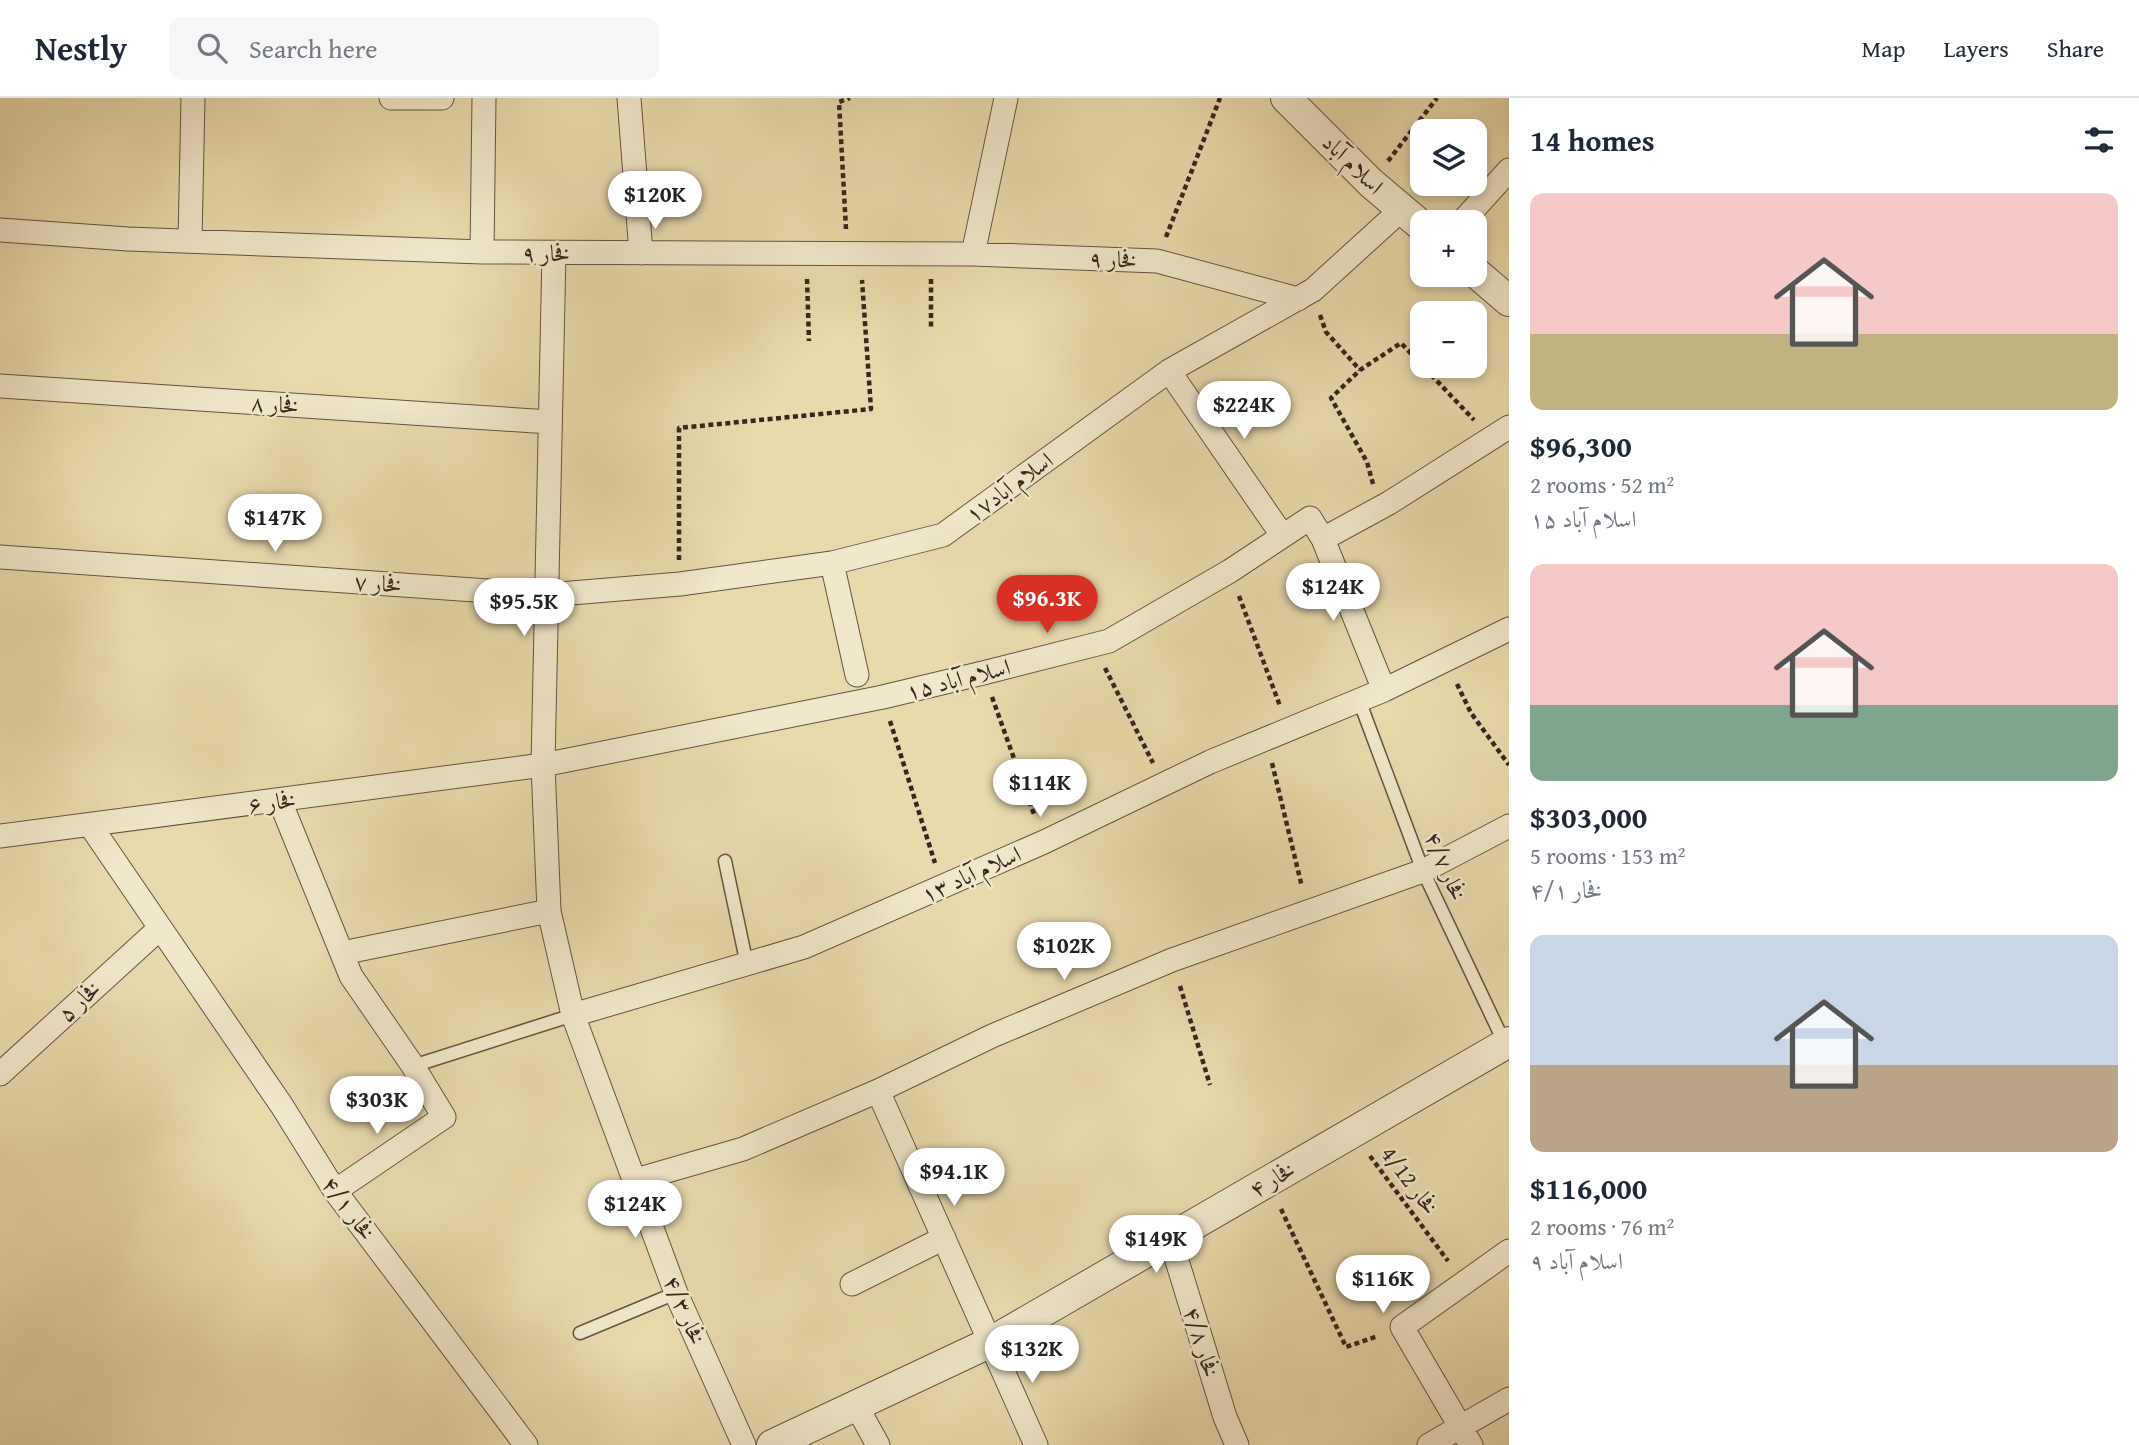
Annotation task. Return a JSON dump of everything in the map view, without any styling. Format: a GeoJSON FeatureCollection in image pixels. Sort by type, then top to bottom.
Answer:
{"type":"FeatureCollection","features":[{"type":"Feature","properties":{"kind":"street"},"geometry":{"type":"LineString","coordinates":[[190,240],[193,98]]}},
{"type":"Feature","properties":{"kind":"street"},"geometry":{"type":"LineString","coordinates":[[391,98],[442,98]]}},
{"type":"Feature","properties":{"kind":"street"},"geometry":{"type":"LineString","coordinates":[[482,252],[484,98]]}},
{"type":"Feature","properties":{"kind":"street"},"geometry":{"type":"LineString","coordinates":[[629,98],[641,253]]}},
{"type":"Feature","properties":{"kind":"street"},"geometry":{"type":"LineString","coordinates":[[973,254],[1006,98]]}},
{"type":"Feature","properties":{"kind":"street","name":"اسلام آباد"},"geometry":{"type":"LineString","coordinates":[[1286,98],[1371,183],[1410,217]]}},
{"type":"Feature","properties":{"kind":"street"},"geometry":{"type":"LineString","coordinates":[[1473,210],[1509,170]]}},
{"type":"Feature","properties":{"kind":"street","name":"اسلام آباد۱۷"},"geometry":{"type":"LineString","coordinates":[[547,595],[680,584],[832,563],[943,535],[1169,371],[1305,295],[1410,220]]}},
{"type":"Feature","properties":{"kind":"street","name":"فخار ۹"},"geometry":{"type":"LineString","coordinates":[[0,230],[482,252],[973,254],[1157,261],[1305,295]]}},
{"type":"Feature","properties":{"kind":"street","name":"فخار ۴/۳"},"geometry":{"type":"LineString","coordinates":[[554,253],[543,765],[549,911],[573,1015],[676,1293],[744,1445]]}},
{"type":"Feature","properties":{"kind":"street"},"geometry":{"type":"LineString","coordinates":[[1487,282],[1509,301]]}},
{"type":"Feature","properties":{"kind":"street"},"geometry":{"type":"LineString","coordinates":[[1169,371],[1282,535]]}},
{"type":"Feature","properties":{"kind":"street","name":"فخار ۸"},"geometry":{"type":"LineString","coordinates":[[0,386],[550,422]]}},
{"type":"Feature","properties":{"kind":"street"},"geometry":{"type":"LineString","coordinates":[[1384,690],[1323,539],[1389,503],[1500,433]]}},
{"type":"Feature","properties":{"kind":"street","name":"اسلام آباد ۱۵"},"geometry":{"type":"LineString","coordinates":[[543,765],[883,697],[1110,641],[1230,571],[1310,519],[1323,539]]}},
{"type":"Feature","properties":{"kind":"street","name":"فخار ۷"},"geometry":{"type":"LineString","coordinates":[[0,557],[547,595]]}},
{"type":"Feature","properties":{"kind":"street"},"geometry":{"type":"LineString","coordinates":[[832,563],[857,675]]}},
{"type":"Feature","properties":{"kind":"street","name":"اسلام آباد ۱۳"},"geometry":{"type":"LineString","coordinates":[[573,1015],[804,947],[1044,842],[1266,738],[1384,690],[1509,629]]}},
{"type":"Feature","properties":{"kind":"street","name":"فخار ۶"},"geometry":{"type":"LineString","coordinates":[[0,836],[543,765]]}},
{"type":"Feature","properties":{"kind":"street"},"geometry":{"type":"LineString","coordinates":[[280,801],[351,976],[413,1066],[444,1117],[335,1191]]}},
{"type":"Feature","properties":{"kind":"street","name":"فخار ۴/۱"},"geometry":{"type":"LineString","coordinates":[[90,825],[282,1106],[335,1191],[526,1445]]}},
{"type":"Feature","properties":{"kind":"street"},"geometry":{"type":"LineString","coordinates":[[636,1180],[743,1149],[878,1091],[992,1036],[1172,960],[1423,871],[1509,826]]}},
{"type":"Feature","properties":{"kind":"street"},"geometry":{"type":"LineString","coordinates":[[342,953],[549,911]]}},
{"type":"Feature","properties":{"kind":"street","name":"فخار ۵"},"geometry":{"type":"LineString","coordinates":[[0,1074],[159,929]]}},
{"type":"Feature","properties":{"kind":"street","name":"فخار ۴"},"geometry":{"type":"LineString","coordinates":[[772,1445],[989,1343],[1507,1043]]}},
{"type":"Feature","properties":{"kind":"street"},"geometry":{"type":"LineString","coordinates":[[878,1091],[1036,1445]]}},
{"type":"Feature","properties":{"kind":"street"},"geometry":{"type":"LineString","coordinates":[[852,1284],[944,1238]]}},
{"type":"Feature","properties":{"kind":"street","name":"فخار ۴/۸"},"geometry":{"type":"LineString","coordinates":[[1170,1238],[1225,1418],[1237,1445]]}},
{"type":"Feature","properties":{"kind":"street"},"geometry":{"type":"LineString","coordinates":[[1465,1436],[1402,1327],[1509,1251]]}},
{"type":"Feature","properties":{"kind":"street"},"geometry":{"type":"LineString","coordinates":[[1429,1445],[1465,1436],[1509,1399]]}},
{"type":"Feature","properties":{"kind":"street"},"geometry":{"type":"LineString","coordinates":[[857,1407],[878,1445]]}},
{"type":"Feature","properties":{"kind":"lane","name":"فخار ۴/۷"},"geometry":{"type":"LineString","coordinates":[[1359,701],[1423,871],[1507,1043]]}},
{"type":"Feature","properties":{"kind":"lane"},"geometry":{"type":"LineString","coordinates":[[725,861],[747,965]]}},
{"type":"Feature","properties":{"kind":"lane"},"geometry":{"type":"LineString","coordinates":[[413,1066],[573,1015]]}},
{"type":"Feature","properties":{"kind":"lane"},"geometry":{"type":"LineString","coordinates":[[580,1333],[676,1293]]}},
{"type":"Feature","properties":{"kind":"path"},"geometry":{"type":"LineString","coordinates":[[680,584],[679,428],[870,409],[839,102],[850,98]]}},
{"type":"Feature","properties":{"kind":"path"},"geometry":{"type":"LineString","coordinates":[[1157,261],[1220,98]]}},
{"type":"Feature","properties":{"kind":"path"},"geometry":{"type":"LineString","coordinates":[[1371,183],[1437,98]]}},
{"type":"Feature","properties":{"kind":"path"},"geometry":{"type":"LineString","coordinates":[[807,254],[809,341]]}},
{"type":"Feature","properties":{"kind":"path"},"geometry":{"type":"LineString","coordinates":[[930,254],[931,330]]}},
{"type":"Feature","properties":{"kind":"path"},"geometry":{"type":"LineString","coordinates":[[1305,295],[1325,332],[1360,370]]}},
{"type":"Feature","properties":{"kind":"path"},"geometry":{"type":"LineString","coordinates":[[1389,503],[1371,482],[1367,462],[1331,398],[1360,370],[1401,343],[1500,433]]}},
{"type":"Feature","properties":{"kind":"path"},"geometry":{"type":"LineString","coordinates":[[1230,571],[1288,730]]}},
{"type":"Feature","properties":{"kind":"path"},"geometry":{"type":"LineString","coordinates":[[1093,645],[1163,785]]}},
{"type":"Feature","properties":{"kind":"path"},"geometry":{"type":"LineString","coordinates":[[1446,661],[1471,713],[1509,765]]}},
{"type":"Feature","properties":{"kind":"path"},"geometry":{"type":"LineString","coordinates":[[983,673],[1044,842]]}},
{"type":"Feature","properties":{"kind":"path"},"geometry":{"type":"LineString","coordinates":[[883,697],[943,887]]}},
{"type":"Feature","properties":{"kind":"path"},"geometry":{"type":"LineString","coordinates":[[1266,738],[1309,912]]}},
{"type":"Feature","properties":{"kind":"path"},"geometry":{"type":"LineString","coordinates":[[1172,960],[1210,1086]]}},
{"type":"Feature","properties":{"kind":"path","name":"فخار 4/12"},"geometry":{"type":"LineString","coordinates":[[1353,1132],[1464,1283]]}},
{"type":"Feature","properties":{"kind":"path"},"geometry":{"type":"LineString","coordinates":[[1268,1182],[1346,1348],[1402,1327]]}}]}
